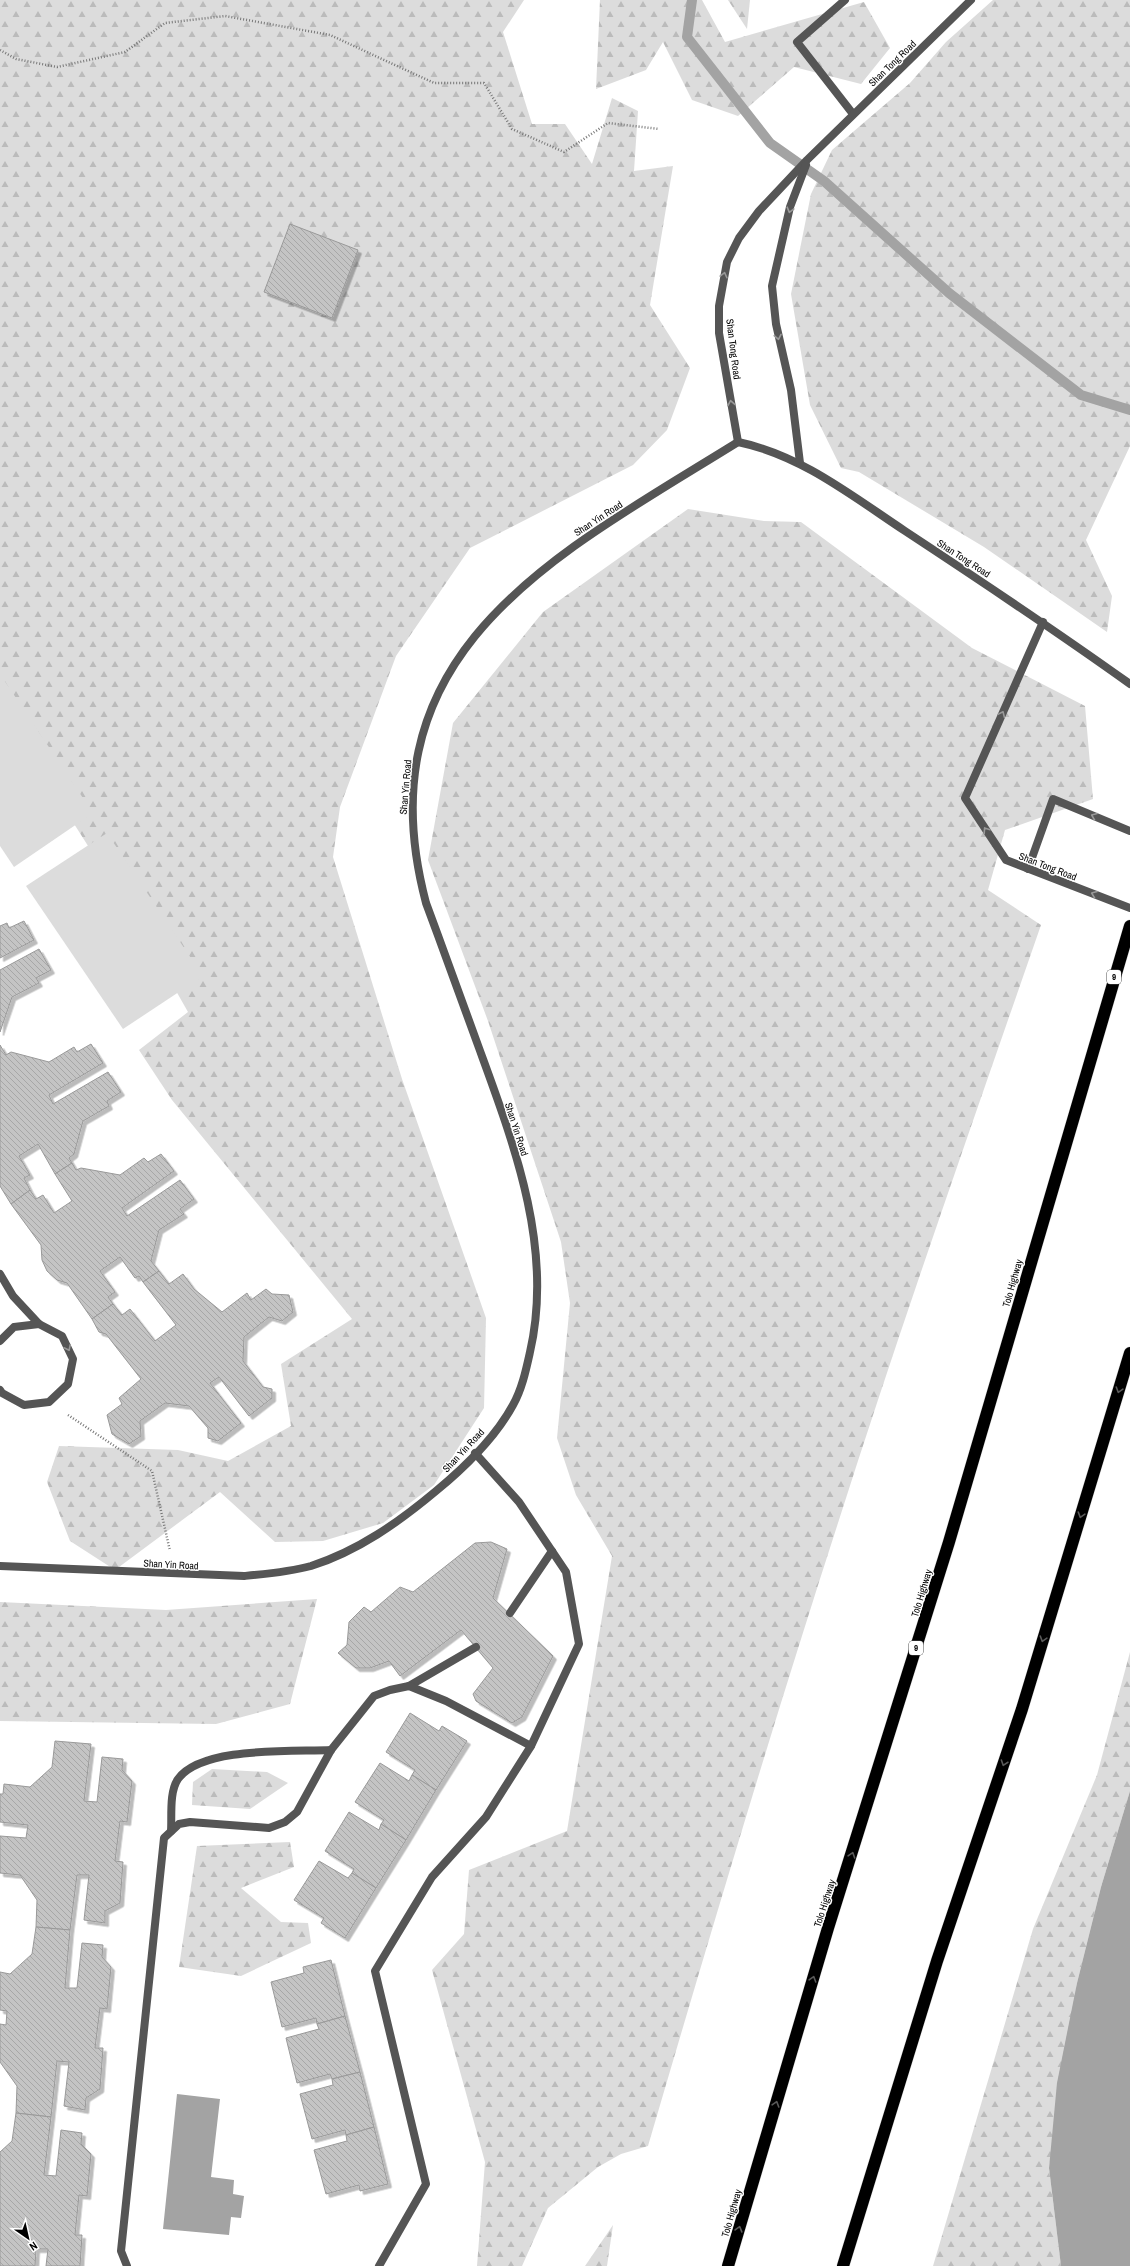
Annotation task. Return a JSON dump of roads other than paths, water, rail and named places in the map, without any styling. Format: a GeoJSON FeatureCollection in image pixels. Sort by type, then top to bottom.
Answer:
{"type":"FeatureCollection","features":[{"type":"Feature","properties":{"kind":"highway","name":"Tolo Highway"},"geometry":{"type":"LineString","coordinates":[[728,2266],[828,1928],[949,1542],[1130,926]]}},
{"type":"Feature","properties":{"kind":"highway"},"geometry":{"type":"LineString","coordinates":[[843,2266],[937,1961],[1022,1709],[1130,1353]]}},
{"type":"Feature","properties":{"kind":"street"},"geometry":{"type":"LineString","coordinates":[[845,0],[798,42],[853,114]]}},
{"type":"Feature","properties":{"kind":"street","name":"Shan Tong Road"},"geometry":{"type":"LineString","coordinates":[[971,0],[853,114],[806,162],[800,171],[759,211],[739,238],[727,262],[719,306],[720,333],[738,442],[777,452],[800,463],[1043,622],[1130,684]]}},
{"type":"Feature","properties":{"kind":"street"},"geometry":{"type":"LineString","coordinates":[[800,171],[772,286],[776,324],[792,396],[800,463]]}},
{"type":"Feature","properties":{"kind":"street","name":"Shan Yin Road"},"geometry":{"type":"LineString","coordinates":[[0,1566],[244,1576],[280,1573],[310,1566],[338,1556],[365,1542],[424,1501],[475,1453],[513,1405],[526,1371],[534,1335],[537,1300],[536,1263],[527,1199],[514,1151],[426,902],[418,872],[411,810],[414,778],[420,742],[429,713],[458,658],[479,630],[505,602],[533,576],[572,547],[738,442]]}},
{"type":"Feature","properties":{"kind":"street","name":"Shan Tong Road"},"geometry":{"type":"LineString","coordinates":[[1043,622],[965,798],[1006,860],[1130,908]]}},
{"type":"Feature","properties":{"kind":"street"},"geometry":{"type":"LineString","coordinates":[[1028,869],[1053,800],[1130,831]]}},
{"type":"Feature","properties":{"kind":"street"},"geometry":{"type":"LineString","coordinates":[[0,1274],[13,1296],[40,1324],[62,1336],[73,1359],[68,1384],[49,1402],[24,1405],[2,1393],[0,1390]]}},
{"type":"Feature","properties":{"kind":"street"},"geometry":{"type":"LineString","coordinates":[[0,1341],[14,1327],[40,1324]]}},
{"type":"Feature","properties":{"kind":"street"},"geometry":{"type":"LineString","coordinates":[[379,2266],[426,2184],[375,1971],[432,1877],[486,1817],[531,1746],[579,1644],[566,1572],[519,1502],[475,1453]]}},
{"type":"Feature","properties":{"kind":"street"},"geometry":{"type":"LineString","coordinates":[[510,1613],[552,1551]]}},
{"type":"Feature","properties":{"kind":"street"},"geometry":{"type":"LineString","coordinates":[[127,2266],[121,2251],[164,1838],[179,1824],[199,1821],[269,1828],[285,1822],[296,1812],[331,1750],[374,1696],[390,1690],[409,1686],[476,1647]]}},
{"type":"Feature","properties":{"kind":"street"},"geometry":{"type":"LineString","coordinates":[[409,1686],[446,1701],[531,1746]]}},
{"type":"Feature","properties":{"kind":"street"},"geometry":{"type":"LineString","coordinates":[[171,1831],[173,1796],[178,1780],[185,1773],[210,1758],[232,1754],[331,1750]]}},
{"type":"Feature","properties":{"kind":"waterway"},"geometry":{"type":"LineString","coordinates":[[692,0],[687,37],[770,143],[824,181],[949,293],[1081,395],[1130,410]]}}]}
